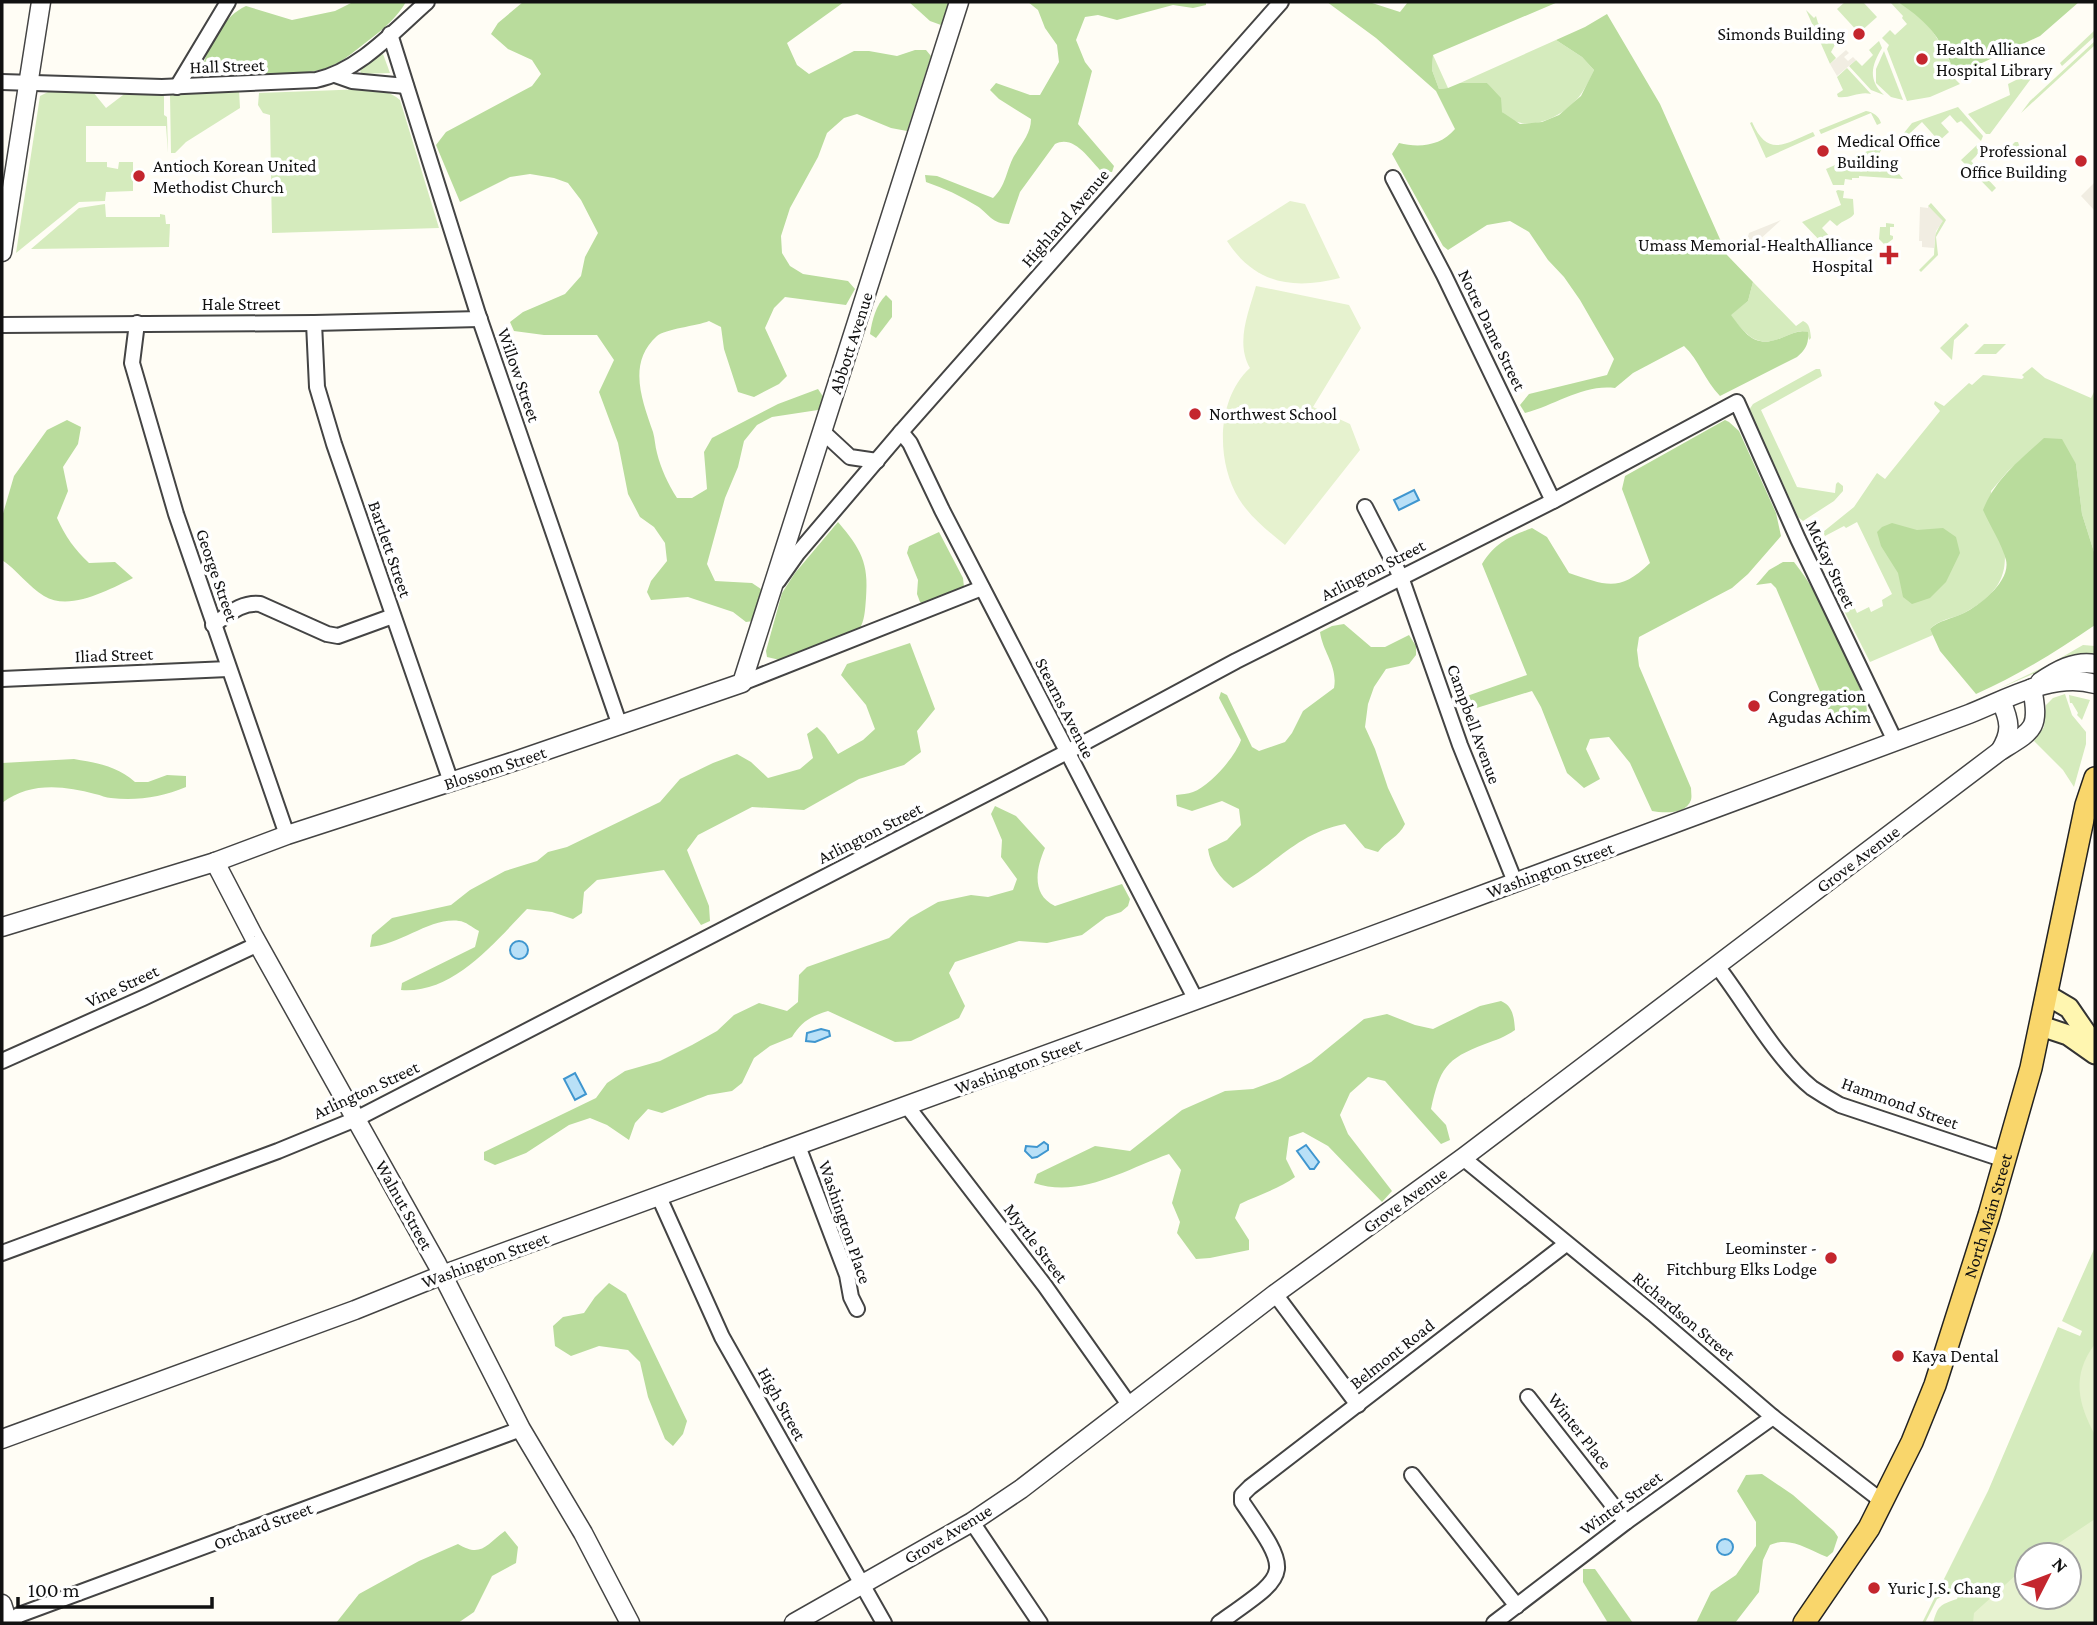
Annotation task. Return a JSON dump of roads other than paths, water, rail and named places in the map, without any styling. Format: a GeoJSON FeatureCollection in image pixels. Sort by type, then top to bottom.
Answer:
{"type":"FeatureCollection","features":[{"type":"Feature","properties":{"kind":"main road","name":"North Main Street"},"geometry":{"type":"LineString","coordinates":[[1804,1623],[1847,1561],[1883,1502],[1912,1443],[1935,1385],[2032,1068],[2084,814],[2095,778]]}},
{"type":"Feature","properties":{"kind":"main road"},"geometry":{"type":"LineString","coordinates":[[2047,995],[2069,1007],[2095,1046]]}},
{"type":"Feature","properties":{"kind":"main road"},"geometry":{"type":"LineString","coordinates":[[2041,1026],[2068,1035],[2095,1054]]}},
{"type":"Feature","properties":{"kind":"street"},"geometry":{"type":"LineString","coordinates":[[2,251],[41,2]]}},
{"type":"Feature","properties":{"kind":"street"},"geometry":{"type":"LineString","coordinates":[[177,87],[228,2]]}},
{"type":"Feature","properties":{"kind":"street","name":"Hall Street"},"geometry":{"type":"LineString","coordinates":[[2,82],[177,87],[316,80],[335,75],[427,2]]}},
{"type":"Feature","properties":{"kind":"street","name":"Abbott Avenue"},"geometry":{"type":"LineString","coordinates":[[742,683],[959,2]]}},
{"type":"Feature","properties":{"kind":"street","name":"Highland Avenue"},"geometry":{"type":"LineString","coordinates":[[772,591],[797,554],[901,432],[1281,2]]}},
{"type":"Feature","properties":{"kind":"street","name":"Willow Street"},"geometry":{"type":"LineString","coordinates":[[390,34],[480,319],[620,726]]}},
{"type":"Feature","properties":{"kind":"street"},"geometry":{"type":"LineString","coordinates":[[335,75],[352,81],[406,86]]}},
{"type":"Feature","properties":{"kind":"street","name":"Notre Dame Street"},"geometry":{"type":"LineString","coordinates":[[1393,178],[1444,275],[1553,501]]}},
{"type":"Feature","properties":{"kind":"street","name":"Hale Street"},"geometry":{"type":"LineString","coordinates":[[2,325],[480,319]]}},
{"type":"Feature","properties":{"kind":"street","name":"George Street"},"geometry":{"type":"LineString","coordinates":[[137,323],[132,363],[176,514],[287,835]]}},
{"type":"Feature","properties":{"kind":"street","name":"Bartlett Street"},"geometry":{"type":"LineString","coordinates":[[314,323],[317,387],[451,782]]}},
{"type":"Feature","properties":{"kind":"street","name":"Arlington Street"},"geometry":{"type":"LineString","coordinates":[[2,1253],[278,1151],[356,1119],[1245,657],[1553,501],[1737,402]]}},
{"type":"Feature","properties":{"kind":"street","name":"McKay Street"},"geometry":{"type":"LineString","coordinates":[[1737,402],[1798,539],[1895,741]]}},
{"type":"Feature","properties":{"kind":"street"},"geometry":{"type":"LineString","coordinates":[[823,432],[850,457],[877,461]]}},
{"type":"Feature","properties":{"kind":"street","name":"Stearns Avenue"},"geometry":{"type":"LineString","coordinates":[[901,432],[910,443],[1066,752],[1196,1000]]}},
{"type":"Feature","properties":{"kind":"street","name":"Campbell Avenue"},"geometry":{"type":"LineString","coordinates":[[1365,507],[1401,578],[1460,745],[1515,882]]}},
{"type":"Feature","properties":{"kind":"street","name":"Blossom Street"},"geometry":{"type":"LineString","coordinates":[[2,928],[215,862],[287,835],[620,726],[742,683],[982,588]]}},
{"type":"Feature","properties":{"kind":"street"},"geometry":{"type":"LineString","coordinates":[[214,625],[240,606],[249,603],[260,604],[327,634],[338,636],[393,616]]}},
{"type":"Feature","properties":{"kind":"street","name":"Washington Street"},"geometry":{"type":"LineString","coordinates":[[2,1439],[1895,741],[2032,688],[2060,670],[2081,663],[2095,664]]}},
{"type":"Feature","properties":{"kind":"street","name":"Iliad Street"},"geometry":{"type":"LineString","coordinates":[[2,679],[228,669]]}},
{"type":"Feature","properties":{"kind":"street","name":"Washington Street"},"geometry":{"type":"LineString","coordinates":[[2032,688],[2069,681],[2095,684]]}},
{"type":"Feature","properties":{"kind":"street","name":"Grove Avenue"},"geometry":{"type":"LineString","coordinates":[[794,1623],[972,1522],[1021,1489],[1275,1294],[1462,1158],[2000,751],[2027,734],[2036,712],[2032,688]]}},
{"type":"Feature","properties":{"kind":"street"},"geometry":{"type":"LineString","coordinates":[[2000,751],[2010,726],[2001,701]]}},
{"type":"Feature","properties":{"kind":"street","name":"Walnut Street"},"geometry":{"type":"LineString","coordinates":[[215,862],[442,1275],[521,1429],[583,1534],[630,1623]]}},
{"type":"Feature","properties":{"kind":"street","name":"Vine Street"},"geometry":{"type":"LineString","coordinates":[[2,1061],[258,943]]}},
{"type":"Feature","properties":{"kind":"street","name":"Hammond Street"},"geometry":{"type":"LineString","coordinates":[[1717,966],[1793,1069],[1827,1098],[1840,1105],[2005,1160]]}},
{"type":"Feature","properties":{"kind":"street","name":"Myrtle Street"},"geometry":{"type":"LineString","coordinates":[[907,1106],[1045,1286],[1130,1406]]}},
{"type":"Feature","properties":{"kind":"street","name":"Washington Place"},"geometry":{"type":"LineString","coordinates":[[798,1146],[847,1275],[851,1297],[858,1309]]}},
{"type":"Feature","properties":{"kind":"street","name":"Richardson Street"},"geometry":{"type":"LineString","coordinates":[[1462,1158],[1652,1313],[1773,1417],[1883,1502]]}},
{"type":"Feature","properties":{"kind":"street","name":"High Street"},"geometry":{"type":"LineString","coordinates":[[659,1197],[722,1337],[884,1623]]}},
{"type":"Feature","properties":{"kind":"street","name":"Belmont Road"},"geometry":{"type":"LineString","coordinates":[[1219,1623],[1268,1588],[1277,1577],[1275,1553],[1242,1502],[1242,1495],[1255,1482],[1566,1244]]}},
{"type":"Feature","properties":{"kind":"street"},"geometry":{"type":"LineString","coordinates":[[1275,1294],[1358,1405]]}},
{"type":"Feature","properties":{"kind":"street","name":"Winter Place"},"geometry":{"type":"LineString","coordinates":[[1528,1397],[1626,1521]]}},
{"type":"Feature","properties":{"kind":"street","name":"Winter Street"},"geometry":{"type":"LineString","coordinates":[[1494,1623],[1626,1521],[1773,1417]]}},
{"type":"Feature","properties":{"kind":"street","name":"Orchard Street"},"geometry":{"type":"LineString","coordinates":[[7,1623],[19,1615],[521,1429]]}},
{"type":"Feature","properties":{"kind":"street"},"geometry":{"type":"LineString","coordinates":[[1412,1475],[1517,1606]]}},
{"type":"Feature","properties":{"kind":"street"},"geometry":{"type":"LineString","coordinates":[[972,1522],[1040,1623]]}},
{"type":"Feature","properties":{"kind":"street"},"geometry":{"type":"LineString","coordinates":[[2,1604],[7,1623]]}},
{"type":"Feature","properties":{"kind":"water"},"geometry":{"type":"Polygon","coordinates":[[[1414,490],[1419,500],[1399,510],[1394,500],[1414,490]]]}},
{"type":"Feature","properties":{"kind":"water"},"geometry":{"type":"Polygon","coordinates":[[[519,941],[525,944],[528,950],[525,956],[519,959],[513,956],[510,950],[513,944],[519,941]]]}},
{"type":"Feature","properties":{"kind":"water"},"geometry":{"type":"Polygon","coordinates":[[[821,1029],[829,1031],[830,1036],[815,1042],[806,1041],[807,1033],[821,1029]]]}},
{"type":"Feature","properties":{"kind":"water"},"geometry":{"type":"Polygon","coordinates":[[[575,1073],[586,1094],[575,1100],[564,1079],[575,1073]]]}},
{"type":"Feature","properties":{"kind":"water"},"geometry":{"type":"Polygon","coordinates":[[[1044,1142],[1048,1145],[1048,1150],[1037,1157],[1032,1158],[1025,1151],[1026,1146],[1037,1147],[1044,1142]]]}},
{"type":"Feature","properties":{"kind":"water"},"geometry":{"type":"Polygon","coordinates":[[[1306,1145],[1319,1162],[1314,1169],[1310,1169],[1297,1151],[1306,1145]]]}},
{"type":"Feature","properties":{"kind":"water"},"geometry":{"type":"Polygon","coordinates":[[[1725,1539],[1731,1541],[1731,1553],[1725,1555],[1719,1553],[1717,1547],[1719,1541],[1725,1539]]]}},
{"type":"Feature","properties":{"kind":"place","name":"Simonds Building"},"geometry":{"type":"Point","coordinates":[1859,34]}},
{"type":"Feature","properties":{"kind":"place","name":"Health Alliance Hospital Library"},"geometry":{"type":"Point","coordinates":[1922,59]}},
{"type":"Feature","properties":{"kind":"place","name":"Medical Office Building"},"geometry":{"type":"Point","coordinates":[1823,151]}},
{"type":"Feature","properties":{"kind":"place","name":"Professional Office Building"},"geometry":{"type":"Point","coordinates":[2081,161]}},
{"type":"Feature","properties":{"kind":"place","name":"Antioch Korean United Methodist Church"},"geometry":{"type":"Point","coordinates":[139,176]}},
{"type":"Feature","properties":{"kind":"place","name":"Umass Memorial-HealthAlliance Hospital"},"geometry":{"type":"Point","coordinates":[1889,255]}},
{"type":"Feature","properties":{"kind":"place","name":"Northwest School"},"geometry":{"type":"Point","coordinates":[1195,414]}},
{"type":"Feature","properties":{"kind":"place","name":"Congregation Agudas Achim"},"geometry":{"type":"Point","coordinates":[1754,706]}},
{"type":"Feature","properties":{"kind":"place","name":"Leominster - Fitchburg Elks Lodge"},"geometry":{"type":"Point","coordinates":[1831,1258]}},
{"type":"Feature","properties":{"kind":"place","name":"Kaya Dental"},"geometry":{"type":"Point","coordinates":[1898,1356]}},
{"type":"Feature","properties":{"kind":"place","name":"Yuric J.S. Chang"},"geometry":{"type":"Point","coordinates":[1874,1588]}}]}
